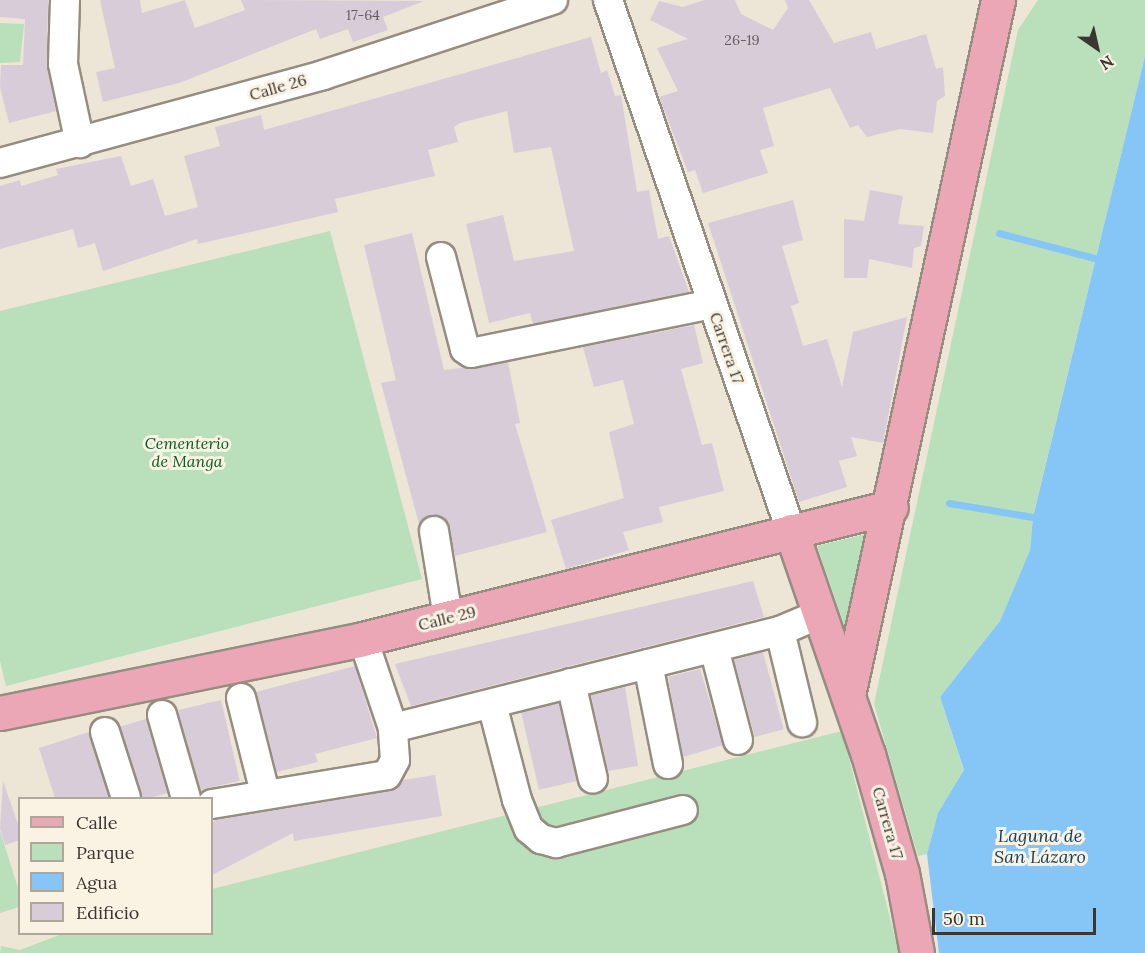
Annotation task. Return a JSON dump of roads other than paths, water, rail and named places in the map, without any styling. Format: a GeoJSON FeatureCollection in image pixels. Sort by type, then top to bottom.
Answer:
{"type":"FeatureCollection","features":[{"type":"Feature","properties":{"kind":"main road","name":"Carrera 17"},"geometry":{"type":"LineString","coordinates":[[848,695],[1000,5]]}},
{"type":"Feature","properties":{"kind":"main road","name":"Calle 29"},"geometry":{"type":"LineString","coordinates":[[0,713],[363,639],[891,507]]}},
{"type":"Feature","properties":{"kind":"main road","name":"Carrera 17"},"geometry":{"type":"LineString","coordinates":[[791,531],[848,695],[902,873],[917,953]]}},
{"type":"Feature","properties":{"kind":"street"},"geometry":{"type":"LineString","coordinates":[[65,0],[63,64],[80,143]]}},
{"type":"Feature","properties":{"kind":"street","name":"Calle 26"},"geometry":{"type":"LineString","coordinates":[[0,163],[323,75],[553,0]]}},
{"type":"Feature","properties":{"kind":"street","name":"Carrera 17"},"geometry":{"type":"LineString","coordinates":[[608,0],[791,531]]}},
{"type":"Feature","properties":{"kind":"street"},"geometry":{"type":"LineString","coordinates":[[441,257],[465,349],[471,353],[712,304]]}},
{"type":"Feature","properties":{"kind":"street"},"geometry":{"type":"LineString","coordinates":[[434,531],[448,617]]}},
{"type":"Feature","properties":{"kind":"street"},"geometry":{"type":"LineString","coordinates":[[393,728],[780,631],[820,614]]}},
{"type":"Feature","properties":{"kind":"street"},"geometry":{"type":"LineString","coordinates":[[780,631],[802,722]]}},
{"type":"Feature","properties":{"kind":"street"},"geometry":{"type":"LineString","coordinates":[[213,804],[265,793],[387,775],[395,760],[393,728],[363,639]]}},
{"type":"Feature","properties":{"kind":"street"},"geometry":{"type":"LineString","coordinates":[[714,648],[738,740]]}},
{"type":"Feature","properties":{"kind":"street"},"geometry":{"type":"LineString","coordinates":[[648,664],[668,764]]}},
{"type":"Feature","properties":{"kind":"street"},"geometry":{"type":"LineString","coordinates":[[571,683],[593,779]]}},
{"type":"Feature","properties":{"kind":"street"},"geometry":{"type":"LineString","coordinates":[[241,698],[265,793]]}},
{"type":"Feature","properties":{"kind":"street"},"geometry":{"type":"LineString","coordinates":[[492,704],[517,801],[529,829],[541,839],[556,843],[683,810]]}},
{"type":"Feature","properties":{"kind":"street"},"geometry":{"type":"LineString","coordinates":[[162,715],[186,797]]}},
{"type":"Feature","properties":{"kind":"street"},"geometry":{"type":"LineString","coordinates":[[105,732],[126,797]]}},
{"type":"Feature","properties":{"kind":"water","name":"Laguna de San Lázaro"},"geometry":{"type":"Polygon","coordinates":[[[1145,56],[1145,953],[939,953],[927,854],[938,813],[964,770],[940,697],[1000,621],[1030,550],[1033,517],[1145,56]]]}},
{"type":"Feature","properties":{"kind":"waterway"},"geometry":{"type":"LineString","coordinates":[[999,233],[1098,259]]}},
{"type":"Feature","properties":{"kind":"waterway"},"geometry":{"type":"LineString","coordinates":[[949,503],[1033,517]]}},
{"type":"Feature","properties":{"kind":"park label","name":"Cementerio de Manga"},"geometry":{"type":"Point","coordinates":[187,452]}}]}
